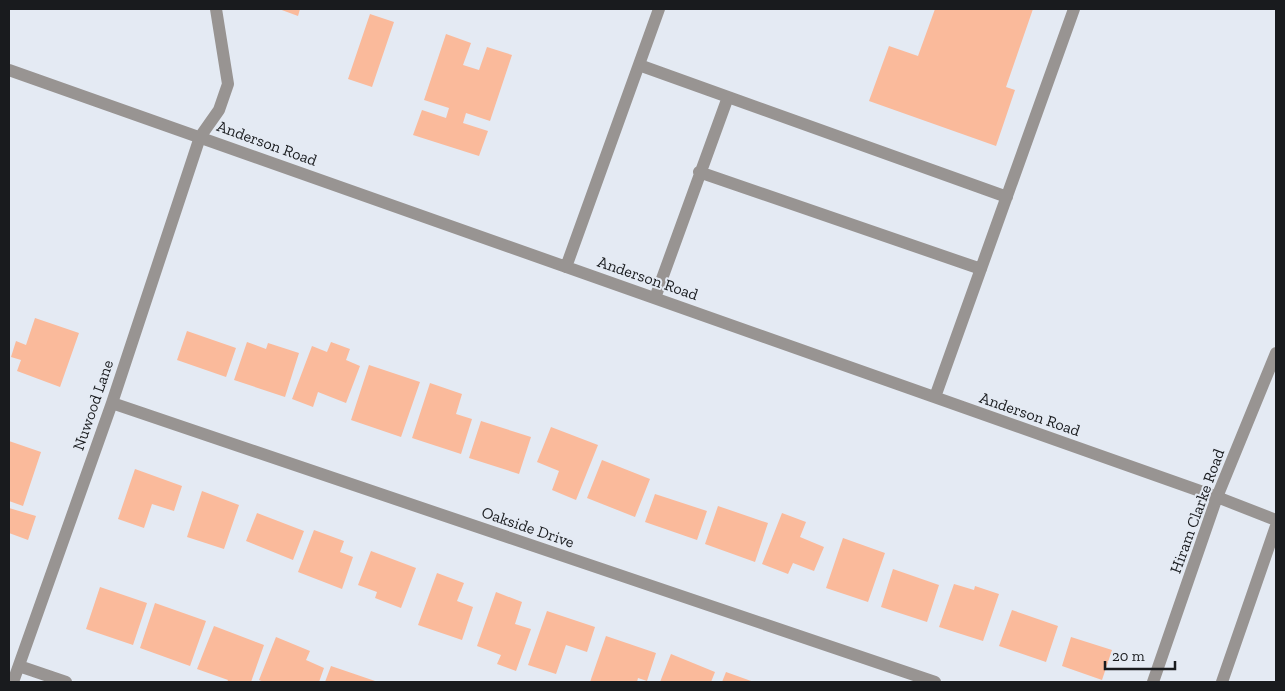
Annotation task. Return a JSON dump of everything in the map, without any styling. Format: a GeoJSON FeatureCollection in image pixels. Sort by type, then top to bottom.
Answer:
{"type":"FeatureCollection","features":[{"type":"Feature","properties":{"kind":"street","name":"Nuwood Lane"},"geometry":{"type":"LineString","coordinates":[[14,682],[112,403],[200,137],[219,110],[228,84],[216,9]]}},
{"type":"Feature","properties":{"kind":"street"},"geometry":{"type":"LineString","coordinates":[[566,266],[659,9]]}},
{"type":"Feature","properties":{"kind":"street"},"geometry":{"type":"LineString","coordinates":[[936,397],[1074,9]]}},
{"type":"Feature","properties":{"kind":"street"},"geometry":{"type":"LineString","coordinates":[[639,65],[1007,197]]}},
{"type":"Feature","properties":{"kind":"street","name":"Anderson Road"},"geometry":{"type":"LineString","coordinates":[[9,70],[936,397],[1217,497],[1276,520]]}},
{"type":"Feature","properties":{"kind":"street"},"geometry":{"type":"LineString","coordinates":[[654,298],[728,97]]}},
{"type":"Feature","properties":{"kind":"street"},"geometry":{"type":"LineString","coordinates":[[699,172],[981,269]]}},
{"type":"Feature","properties":{"kind":"street","name":"Hiram Clarke Road"},"geometry":{"type":"LineString","coordinates":[[1153,682],[1217,497],[1276,353]]}},
{"type":"Feature","properties":{"kind":"street","name":"Oakside Drive"},"geometry":{"type":"LineString","coordinates":[[112,403],[934,682]]}},
{"type":"Feature","properties":{"kind":"street"},"geometry":{"type":"LineString","coordinates":[[1222,682],[1276,526]]}},
{"type":"Feature","properties":{"kind":"street"},"geometry":{"type":"LineString","coordinates":[[19,666],[66,682]]}},
{"type":"Feature","properties":{"kind":"building"},"geometry":{"type":"Polygon","coordinates":[[[279,9],[300,9],[298,16],[279,9]]]}},
{"type":"Feature","properties":{"kind":"building"},"geometry":{"type":"Polygon","coordinates":[[[935,9],[1033,9],[1006,87],[1015,90],[996,146],[869,101],[889,46],[918,56],[935,9]]]}},
{"type":"Feature","properties":{"kind":"building"},"geometry":{"type":"Polygon","coordinates":[[[370,14],[394,22],[372,87],[348,79],[370,14]]]}},
{"type":"Feature","properties":{"kind":"building"},"geometry":{"type":"Polygon","coordinates":[[[446,34],[471,43],[463,65],[479,70],[487,47],[512,55],[490,121],[466,113],[463,123],[488,131],[479,156],[413,135],[422,110],[446,118],[449,108],[424,100],[446,34]]]}},
{"type":"Feature","properties":{"kind":"building"},"geometry":{"type":"Polygon","coordinates":[[[35,318],[79,333],[60,387],[17,371],[21,360],[11,357],[16,341],[26,345],[35,318]]]}},
{"type":"Feature","properties":{"kind":"building"},"geometry":{"type":"Polygon","coordinates":[[[187,331],[236,348],[226,377],[177,360],[187,331]]]}},
{"type":"Feature","properties":{"kind":"building"},"geometry":{"type":"Polygon","coordinates":[[[247,342],[266,349],[268,343],[299,353],[285,397],[234,380],[247,342]]]}},
{"type":"Feature","properties":{"kind":"building"},"geometry":{"type":"Polygon","coordinates":[[[331,342],[350,349],[346,360],[360,366],[346,403],[318,392],[313,407],[292,399],[312,346],[327,352],[331,342]]]}},
{"type":"Feature","properties":{"kind":"building"},"geometry":{"type":"Polygon","coordinates":[[[369,365],[420,382],[401,437],[351,420],[369,365]]]}},
{"type":"Feature","properties":{"kind":"building"},"geometry":{"type":"Polygon","coordinates":[[[430,383],[462,394],[456,414],[472,419],[461,454],[412,438],[430,383]]]}},
{"type":"Feature","properties":{"kind":"building"},"geometry":{"type":"Polygon","coordinates":[[[481,421],[531,437],[519,474],[469,458],[481,421]]]}},
{"type":"Feature","properties":{"kind":"building"},"geometry":{"type":"Polygon","coordinates":[[[551,427],[598,445],[576,500],[552,490],[559,471],[537,462],[551,427]]]}},
{"type":"Feature","properties":{"kind":"building"},"geometry":{"type":"Polygon","coordinates":[[[9,441],[41,452],[23,506],[9,501],[9,441]]]}},
{"type":"Feature","properties":{"kind":"building"},"geometry":{"type":"Polygon","coordinates":[[[602,460],[650,479],[635,517],[587,498],[602,460]]]}},
{"type":"Feature","properties":{"kind":"building"},"geometry":{"type":"Polygon","coordinates":[[[135,469],[182,486],[174,511],[152,504],[144,528],[118,519],[135,469]]]}},
{"type":"Feature","properties":{"kind":"building"},"geometry":{"type":"Polygon","coordinates":[[[202,491],[239,505],[224,549],[187,537],[202,491]]]}},
{"type":"Feature","properties":{"kind":"building"},"geometry":{"type":"Polygon","coordinates":[[[655,494],[707,511],[697,540],[645,522],[655,494]]]}},
{"type":"Feature","properties":{"kind":"building"},"geometry":{"type":"Polygon","coordinates":[[[718,506],[768,523],[755,562],[705,544],[718,506]]]}},
{"type":"Feature","properties":{"kind":"building"},"geometry":{"type":"Polygon","coordinates":[[[9,508],[36,516],[28,540],[9,533],[9,508]]]}},
{"type":"Feature","properties":{"kind":"building"},"geometry":{"type":"Polygon","coordinates":[[[257,513],[304,531],[293,560],[246,541],[257,513]]]}},
{"type":"Feature","properties":{"kind":"building"},"geometry":{"type":"Polygon","coordinates":[[[782,513],[806,522],[800,537],[824,547],[814,571],[793,563],[788,574],[762,564],[782,513]]]}},
{"type":"Feature","properties":{"kind":"building"},"geometry":{"type":"Polygon","coordinates":[[[314,530],[344,541],[340,552],[353,557],[342,589],[298,572],[314,530]]]}},
{"type":"Feature","properties":{"kind":"building"},"geometry":{"type":"Polygon","coordinates":[[[843,538],[885,553],[868,602],[826,588],[843,538]]]}},
{"type":"Feature","properties":{"kind":"building"},"geometry":{"type":"Polygon","coordinates":[[[371,551],[416,568],[401,608],[375,598],[377,592],[358,585],[371,551]]]}},
{"type":"Feature","properties":{"kind":"building"},"geometry":{"type":"Polygon","coordinates":[[[893,569],[939,585],[927,622],[881,607],[893,569]]]}},
{"type":"Feature","properties":{"kind":"building"},"geometry":{"type":"Polygon","coordinates":[[[437,573],[464,583],[457,601],[473,607],[462,640],[418,625],[437,573]]]}},
{"type":"Feature","properties":{"kind":"building"},"geometry":{"type":"Polygon","coordinates":[[[954,584],[974,590],[975,586],[999,594],[983,641],[939,627],[954,584]]]}},
{"type":"Feature","properties":{"kind":"building"},"geometry":{"type":"Polygon","coordinates":[[[100,587],[147,603],[133,645],[86,629],[100,587]]]}},
{"type":"Feature","properties":{"kind":"building"},"geometry":{"type":"Polygon","coordinates":[[[496,592],[522,602],[515,624],[531,629],[516,671],[497,664],[501,655],[477,646],[496,592]]]}},
{"type":"Feature","properties":{"kind":"building"},"geometry":{"type":"Polygon","coordinates":[[[155,603],[206,621],[190,666],[140,648],[155,603]]]}},
{"type":"Feature","properties":{"kind":"building"},"geometry":{"type":"Polygon","coordinates":[[[1012,610],[1058,626],[1046,662],[999,646],[1012,610]]]}},
{"type":"Feature","properties":{"kind":"building"},"geometry":{"type":"Polygon","coordinates":[[[547,611],[595,627],[587,652],[566,645],[556,674],[528,665],[547,611]]]}},
{"type":"Feature","properties":{"kind":"building"},"geometry":{"type":"Polygon","coordinates":[[[214,626],[264,645],[251,682],[227,682],[228,680],[197,669],[214,626]]]}},
{"type":"Feature","properties":{"kind":"building"},"geometry":{"type":"Polygon","coordinates":[[[606,636],[656,653],[647,681],[638,678],[637,682],[590,682],[606,636]]]}},
{"type":"Feature","properties":{"kind":"building"},"geometry":{"type":"Polygon","coordinates":[[[276,637],[310,651],[306,660],[324,668],[319,682],[264,682],[259,680],[276,637]]]}},
{"type":"Feature","properties":{"kind":"building"},"geometry":{"type":"Polygon","coordinates":[[[1071,637],[1112,650],[1102,680],[1062,666],[1071,637]]]}},
{"type":"Feature","properties":{"kind":"building"},"geometry":{"type":"Polygon","coordinates":[[[671,654],[715,672],[711,682],[660,682],[671,654]]]}},
{"type":"Feature","properties":{"kind":"building"},"geometry":{"type":"Polygon","coordinates":[[[331,666],[378,682],[325,682],[331,666]]]}},
{"type":"Feature","properties":{"kind":"building"},"geometry":{"type":"Polygon","coordinates":[[[726,672],[754,682],[722,682],[726,672]]]}}]}
